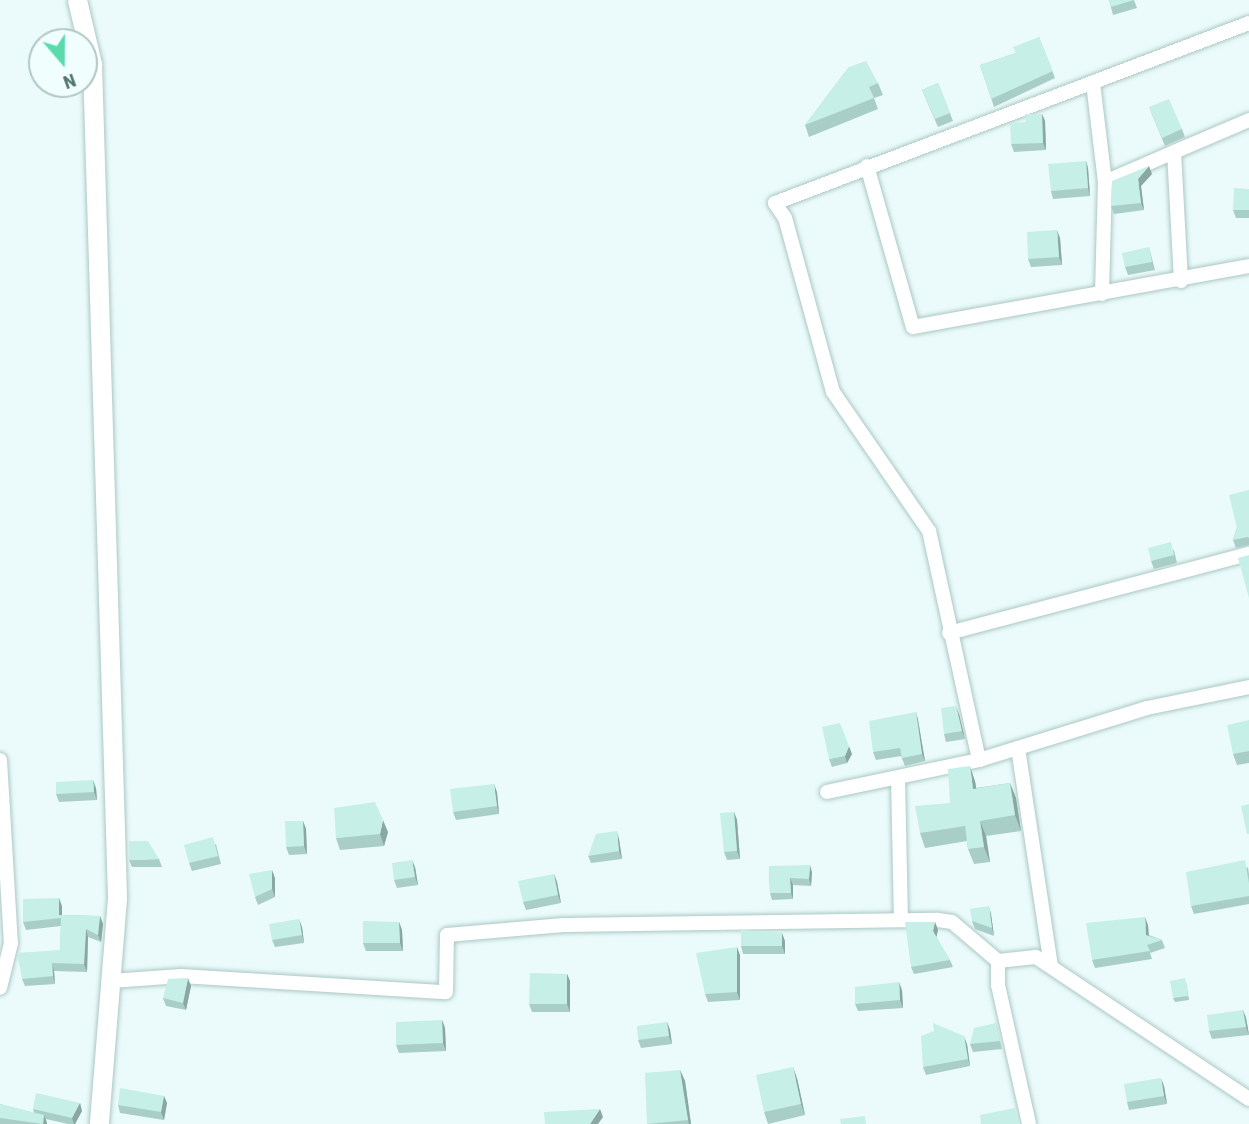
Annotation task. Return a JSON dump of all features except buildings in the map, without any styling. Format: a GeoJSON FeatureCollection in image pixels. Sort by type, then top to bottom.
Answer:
{"type":"FeatureCollection","features":[{"type":"Feature","properties":{"kind":"street"},"geometry":{"type":"LineString","coordinates":[[77,0],[92,64],[117,898],[100,1124]]}},
{"type":"Feature","properties":{"kind":"street"},"geometry":{"type":"LineString","coordinates":[[979,760],[949,633],[929,531],[833,392],[785,218],[775,204],[867,166],[1249,23]]}},
{"type":"Feature","properties":{"kind":"street"},"geometry":{"type":"LineString","coordinates":[[1093,83],[1105,182],[1102,294]]}},
{"type":"Feature","properties":{"kind":"street"},"geometry":{"type":"LineString","coordinates":[[1105,182],[1249,120]]}},
{"type":"Feature","properties":{"kind":"street"},"geometry":{"type":"LineString","coordinates":[[1174,152],[1181,281]]}},
{"type":"Feature","properties":{"kind":"street"},"geometry":{"type":"LineString","coordinates":[[867,166],[913,327],[1181,281],[1249,266]]}},
{"type":"Feature","properties":{"kind":"street"},"geometry":{"type":"LineString","coordinates":[[949,633],[1249,554]]}},
{"type":"Feature","properties":{"kind":"street"},"geometry":{"type":"LineString","coordinates":[[827,792],[979,760],[1147,708],[1249,687]]}},
{"type":"Feature","properties":{"kind":"street"},"geometry":{"type":"LineString","coordinates":[[1018,748],[1051,966]]}},
{"type":"Feature","properties":{"kind":"street"},"geometry":{"type":"LineString","coordinates":[[0,760],[6,944],[0,988]]}},
{"type":"Feature","properties":{"kind":"street"},"geometry":{"type":"LineString","coordinates":[[898,778],[901,920]]}},
{"type":"Feature","properties":{"kind":"street"},"geometry":{"type":"LineString","coordinates":[[110,981],[181,976],[446,992],[447,935],[564,925],[901,920],[952,922],[998,961],[1036,957],[1249,1099]]}},
{"type":"Feature","properties":{"kind":"street"},"geometry":{"type":"LineString","coordinates":[[998,961],[998,985],[1029,1124]]}}]}
